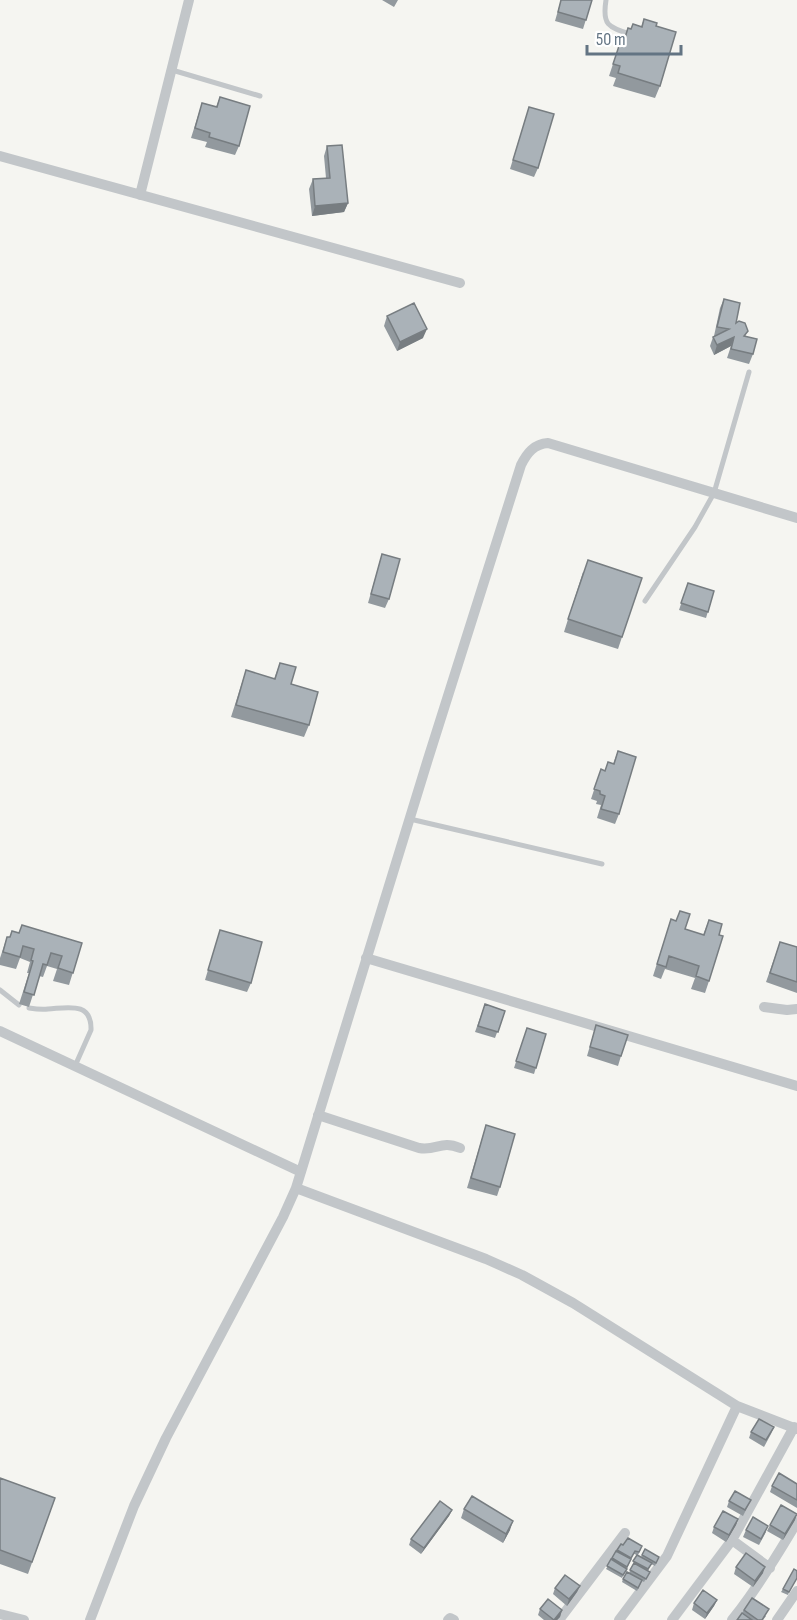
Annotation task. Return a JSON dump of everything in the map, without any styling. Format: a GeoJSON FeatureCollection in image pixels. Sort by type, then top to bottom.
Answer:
{"type":"FeatureCollection","features":[{"type":"Feature","properties":{"kind":"street"},"geometry":{"type":"LineString","coordinates":[[140,195],[189,0]]}},
{"type":"Feature","properties":{"kind":"street"},"geometry":{"type":"LineString","coordinates":[[0,156],[460,284]]}},
{"type":"Feature","properties":{"kind":"street"},"geometry":{"type":"LineString","coordinates":[[90,1620],[134,1506],[166,1438],[296,1188],[428,759],[525,457],[531,449],[548,443],[797,518]]}},
{"type":"Feature","properties":{"kind":"street"},"geometry":{"type":"LineString","coordinates":[[366,958],[797,1086]]}},
{"type":"Feature","properties":{"kind":"street"},"geometry":{"type":"LineString","coordinates":[[764,1007],[797,1009]]}},
{"type":"Feature","properties":{"kind":"street"},"geometry":{"type":"LineString","coordinates":[[0,1031],[301,1172]]}},
{"type":"Feature","properties":{"kind":"street"},"geometry":{"type":"LineString","coordinates":[[318,1115],[419,1148],[448,1144],[460,1148]]}},
{"type":"Feature","properties":{"kind":"street"},"geometry":{"type":"LineString","coordinates":[[296,1188],[486,1259],[522,1275],[573,1303],[737,1406],[796,1428],[732,1540],[672,1620]]}},
{"type":"Feature","properties":{"kind":"street"},"geometry":{"type":"LineString","coordinates":[[620,1620],[667,1556],[737,1406]]}},
{"type":"Feature","properties":{"kind":"street"},"geometry":{"type":"LineString","coordinates":[[732,1620],[770,1568],[797,1522]]}},
{"type":"Feature","properties":{"kind":"street"},"geometry":{"type":"LineString","coordinates":[[559,1620],[625,1533]]}},
{"type":"Feature","properties":{"kind":"street"},"geometry":{"type":"LineString","coordinates":[[732,1540],[770,1568]]}},
{"type":"Feature","properties":{"kind":"street"},"geometry":{"type":"LineString","coordinates":[[777,1620],[797,1591]]}},
{"type":"Feature","properties":{"kind":"street"},"geometry":{"type":"LineString","coordinates":[[0,1614],[24,1620]]}},
{"type":"Feature","properties":{"kind":"street"},"geometry":{"type":"LineString","coordinates":[[448,1620],[450,1618],[454,1620]]}},
{"type":"Feature","properties":{"kind":"lane"},"geometry":{"type":"LineString","coordinates":[[606,0],[604,12],[607,24],[630,34]]}},
{"type":"Feature","properties":{"kind":"lane"},"geometry":{"type":"LineString","coordinates":[[172,70],[260,96]]}},
{"type":"Feature","properties":{"kind":"lane"},"geometry":{"type":"LineString","coordinates":[[645,601],[695,527],[714,493],[749,372]]}},
{"type":"Feature","properties":{"kind":"lane"},"geometry":{"type":"LineString","coordinates":[[410,819],[602,864]]}},
{"type":"Feature","properties":{"kind":"lane"},"geometry":{"type":"LineString","coordinates":[[0,990],[19,1005]]}},
{"type":"Feature","properties":{"kind":"lane"},"geometry":{"type":"LineString","coordinates":[[29,1008],[45,1010],[72,1007],[87,1014],[91,1022],[91,1029],[75,1066]]}},
{"type":"Feature","properties":{"kind":"building"},"geometry":{"type":"Polygon","coordinates":[[[561,0],[592,0],[586,20],[558,12],[561,0]]]}},
{"type":"Feature","properties":{"kind":"building"},"geometry":{"type":"Polygon","coordinates":[[[644,19],[657,23],[656,26],[676,32],[660,86],[618,73],[620,66],[613,64],[621,40],[624,41],[628,28],[631,29],[633,24],[642,27],[644,19]]]}},
{"type":"Feature","properties":{"kind":"building"},"geometry":{"type":"Polygon","coordinates":[[[220,97],[250,106],[239,146],[209,137],[210,133],[195,128],[202,103],[217,107],[220,97]]]}},
{"type":"Feature","properties":{"kind":"building"},"geometry":{"type":"Polygon","coordinates":[[[529,107],[554,114],[538,168],[513,160],[529,107]]]}},
{"type":"Feature","properties":{"kind":"building"},"geometry":{"type":"Polygon","coordinates":[[[342,145],[348,203],[315,206],[313,179],[330,178],[327,146],[342,145]]]}},
{"type":"Feature","properties":{"kind":"building"},"geometry":{"type":"Polygon","coordinates":[[[724,299],[740,303],[736,323],[739,321],[745,323],[748,331],[744,336],[757,339],[753,354],[731,349],[734,337],[717,345],[713,337],[729,329],[717,327],[724,299]]]}},
{"type":"Feature","properties":{"kind":"building"},"geometry":{"type":"Polygon","coordinates":[[[414,303],[427,329],[400,342],[387,316],[414,303]]]}},
{"type":"Feature","properties":{"kind":"building"},"geometry":{"type":"Polygon","coordinates":[[[382,554],[400,559],[389,599],[371,594],[382,554]]]}},
{"type":"Feature","properties":{"kind":"building"},"geometry":{"type":"Polygon","coordinates":[[[588,560],[642,578],[622,637],[568,619],[588,560]]]}},
{"type":"Feature","properties":{"kind":"building"},"geometry":{"type":"Polygon","coordinates":[[[688,583],[714,591],[708,612],[681,603],[688,583]]]}},
{"type":"Feature","properties":{"kind":"building"},"geometry":{"type":"Polygon","coordinates":[[[280,663],[296,667],[291,684],[318,692],[309,725],[236,705],[246,670],[275,679],[280,663]]]}},
{"type":"Feature","properties":{"kind":"building"},"geometry":{"type":"Polygon","coordinates":[[[618,751],[636,757],[619,814],[601,809],[605,796],[594,789],[601,769],[605,771],[608,762],[614,764],[618,751]]]}},
{"type":"Feature","properties":{"kind":"building"},"geometry":{"type":"Polygon","coordinates":[[[680,911],[690,914],[685,929],[704,935],[709,920],[722,924],[719,935],[723,936],[709,981],[696,976],[699,966],[669,956],[666,967],[657,964],[671,919],[676,921],[680,911]]]}},
{"type":"Feature","properties":{"kind":"building"},"geometry":{"type":"Polygon","coordinates":[[[22,925],[82,943],[73,973],[58,968],[62,956],[51,953],[47,965],[43,964],[34,995],[24,992],[34,949],[23,946],[20,957],[3,952],[7,937],[10,937],[12,931],[19,933],[22,925]]]}},
{"type":"Feature","properties":{"kind":"building"},"geometry":{"type":"Polygon","coordinates":[[[220,930],[262,942],[251,983],[208,970],[220,930]]]}},
{"type":"Feature","properties":{"kind":"building"},"geometry":{"type":"Polygon","coordinates":[[[780,942],[797,947],[797,982],[770,973],[780,942]]]}},
{"type":"Feature","properties":{"kind":"building"},"geometry":{"type":"Polygon","coordinates":[[[485,1004],[505,1011],[498,1032],[478,1026],[485,1004]]]}},
{"type":"Feature","properties":{"kind":"building"},"geometry":{"type":"Polygon","coordinates":[[[596,1025],[628,1035],[621,1056],[590,1047],[596,1025]]]}},
{"type":"Feature","properties":{"kind":"building"},"geometry":{"type":"Polygon","coordinates":[[[527,1028],[546,1034],[536,1068],[516,1061],[527,1028]]]}},
{"type":"Feature","properties":{"kind":"building"},"geometry":{"type":"Polygon","coordinates":[[[486,1125],[515,1134],[500,1187],[471,1178],[486,1125]]]}},
{"type":"Feature","properties":{"kind":"building"},"geometry":{"type":"Polygon","coordinates":[[[759,1419],[774,1427],[766,1440],[751,1432],[759,1419]]]}},
{"type":"Feature","properties":{"kind":"building"},"geometry":{"type":"Polygon","coordinates":[[[779,1473],[797,1484],[797,1500],[772,1486],[779,1473]]]}},
{"type":"Feature","properties":{"kind":"building"},"geometry":{"type":"Polygon","coordinates":[[[0,1478],[55,1498],[32,1562],[0,1550],[0,1478]]]}},
{"type":"Feature","properties":{"kind":"building"},"geometry":{"type":"Polygon","coordinates":[[[735,1491],[751,1500],[745,1510],[729,1501],[735,1491]]]}},
{"type":"Feature","properties":{"kind":"building"},"geometry":{"type":"Polygon","coordinates":[[[472,1496],[513,1521],[506,1534],[464,1509],[472,1496]]]}},
{"type":"Feature","properties":{"kind":"building"},"geometry":{"type":"Polygon","coordinates":[[[440,1501],[452,1510],[424,1548],[411,1539],[440,1501]]]}},
{"type":"Feature","properties":{"kind":"building"},"geometry":{"type":"Polygon","coordinates":[[[781,1505],[797,1514],[785,1534],[770,1525],[781,1505]]]}},
{"type":"Feature","properties":{"kind":"building"},"geometry":{"type":"Polygon","coordinates":[[[723,1511],[738,1519],[729,1535],[714,1527],[723,1511]]]}},
{"type":"Feature","properties":{"kind":"building"},"geometry":{"type":"Polygon","coordinates":[[[753,1517],[768,1526],[761,1539],[746,1530],[753,1517]]]}},
{"type":"Feature","properties":{"kind":"building"},"geometry":{"type":"Polygon","coordinates":[[[628,1538],[642,1546],[639,1552],[635,1551],[631,1558],[617,1550],[628,1538]]]}},
{"type":"Feature","properties":{"kind":"building"},"geometry":{"type":"Polygon","coordinates":[[[645,1549],[659,1557],[656,1563],[642,1555],[645,1549]]]}},
{"type":"Feature","properties":{"kind":"building"},"geometry":{"type":"Polygon","coordinates":[[[616,1551],[631,1559],[627,1567],[612,1558],[616,1551]]]}},
{"type":"Feature","properties":{"kind":"building"},"geometry":{"type":"Polygon","coordinates":[[[746,1553],[765,1567],[755,1581],[736,1567],[746,1553]]]}},
{"type":"Feature","properties":{"kind":"building"},"geometry":{"type":"Polygon","coordinates":[[[637,1555],[652,1563],[648,1569],[633,1561],[637,1555]]]}},
{"type":"Feature","properties":{"kind":"building"},"geometry":{"type":"Polygon","coordinates":[[[611,1559],[627,1569],[623,1575],[607,1566],[611,1559]]]}},
{"type":"Feature","properties":{"kind":"building"},"geometry":{"type":"Polygon","coordinates":[[[634,1563],[650,1572],[646,1579],[630,1570],[634,1563]]]}},
{"type":"Feature","properties":{"kind":"building"},"geometry":{"type":"Polygon","coordinates":[[[794,1569],[797,1571],[797,1578],[789,1592],[783,1589],[794,1569]]]}},
{"type":"Feature","properties":{"kind":"building"},"geometry":{"type":"Polygon","coordinates":[[[627,1572],[642,1580],[638,1588],[623,1579],[627,1572]]]}},
{"type":"Feature","properties":{"kind":"building"},"geometry":{"type":"Polygon","coordinates":[[[565,1575],[580,1586],[569,1599],[555,1588],[565,1575]]]}},
{"type":"Feature","properties":{"kind":"building"},"geometry":{"type":"Polygon","coordinates":[[[703,1590],[717,1600],[707,1613],[694,1603],[703,1590]]]}},
{"type":"Feature","properties":{"kind":"building"},"geometry":{"type":"Polygon","coordinates":[[[752,1598],[769,1609],[762,1620],[758,1620],[744,1610],[752,1598]]]}},
{"type":"Feature","properties":{"kind":"building"},"geometry":{"type":"Polygon","coordinates":[[[548,1599],[562,1610],[554,1620],[540,1609],[548,1599]]]}},
{"type":"Feature","properties":{"kind":"building"},"geometry":{"type":"Polygon","coordinates":[[[742,1613],[752,1620],[737,1620],[742,1613]]]}}]}
